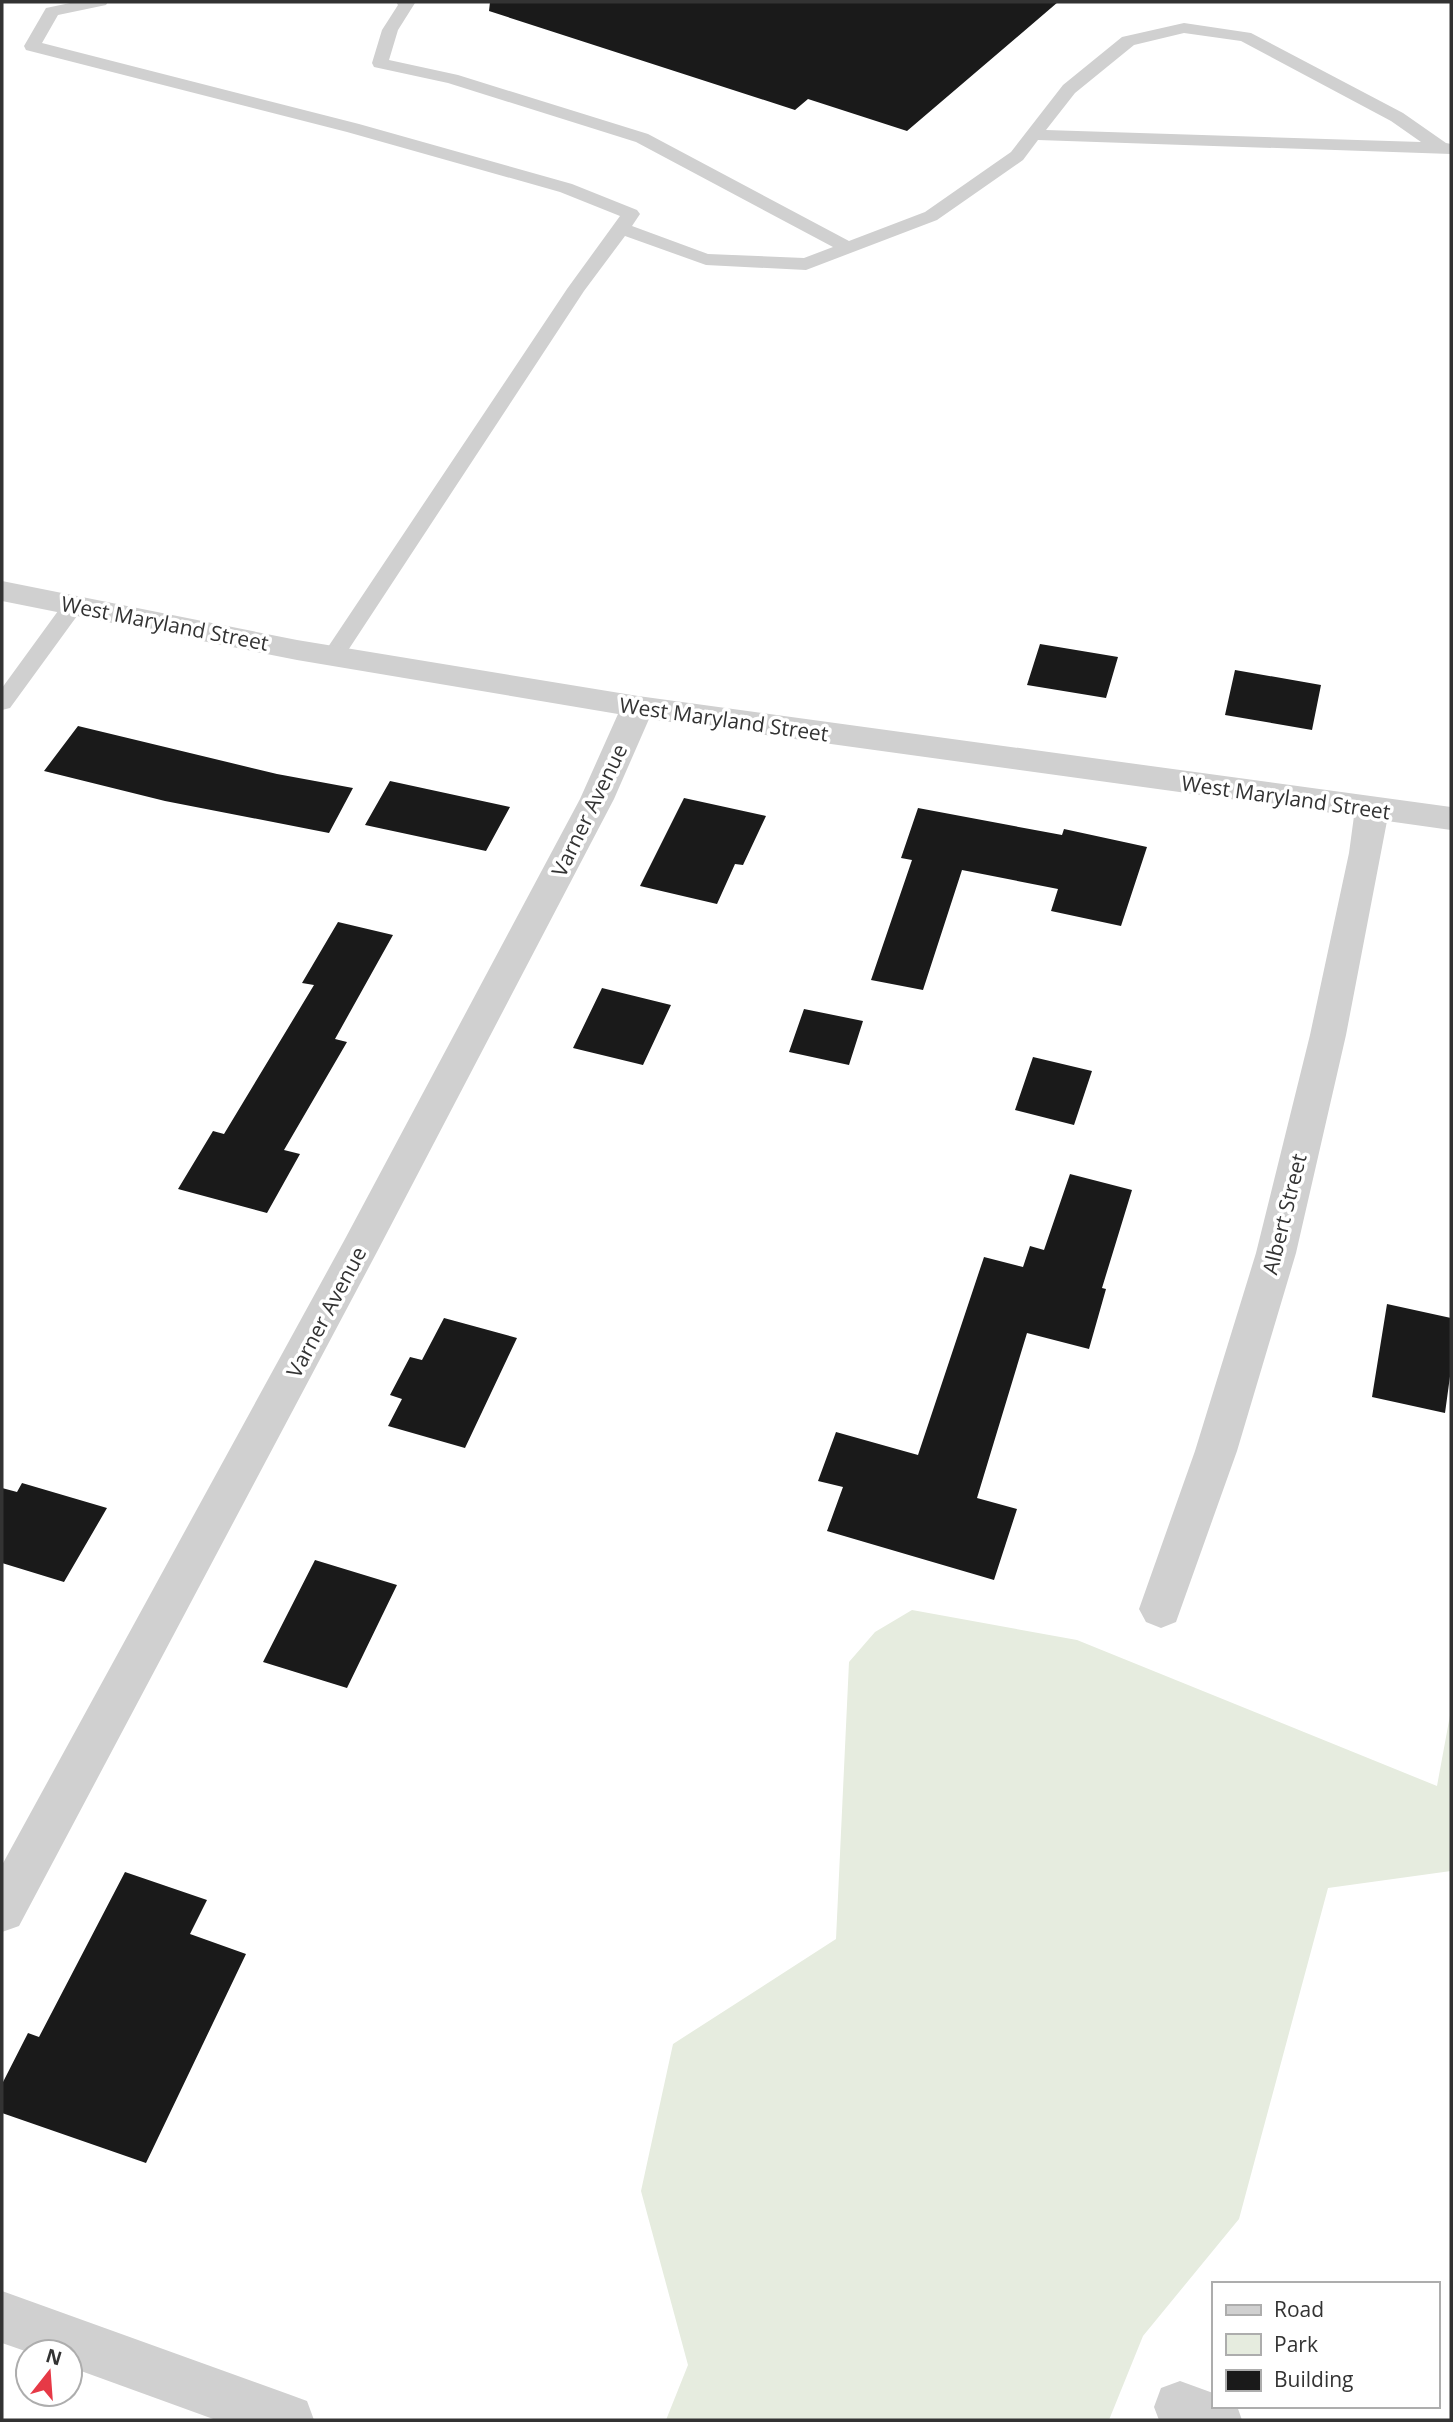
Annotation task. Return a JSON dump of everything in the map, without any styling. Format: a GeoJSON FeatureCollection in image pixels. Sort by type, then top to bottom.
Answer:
{"type":"FeatureCollection","features":[{"type":"Feature","properties":{"kind":"street","name":"West Maryland Street"},"geometry":{"type":"LineString","coordinates":[[2,591],[333,656],[638,707],[1451,818]]}},
{"type":"Feature","properties":{"kind":"street","name":"Varner Avenue"},"geometry":{"type":"LineString","coordinates":[[2,1910],[359,1250],[597,799],[638,707]]}},
{"type":"Feature","properties":{"kind":"street","name":"Albert Street"},"geometry":{"type":"LineString","coordinates":[[1161,1609],[1216,1451],[1276,1254],[1328,1035],[1366,853],[1372,809]]}},
{"type":"Feature","properties":{"kind":"street"},"geometry":{"type":"LineString","coordinates":[[2,2317],[288,2420]]}},
{"type":"Feature","properties":{"kind":"lane"},"geometry":{"type":"LineString","coordinates":[[100,2],[52,11],[32,46],[353,128],[566,188],[631,214],[576,289],[333,656]]}},
{"type":"Feature","properties":{"kind":"lane"},"geometry":{"type":"LineString","coordinates":[[404,2],[407,2],[390,30],[380,63],[452,79],[642,138],[848,248]]}},
{"type":"Feature","properties":{"kind":"lane"},"geometry":{"type":"LineString","coordinates":[[621,228],[706,259],[806,264],[931,216],[1017,156],[1069,89],[1128,41],[1184,28],[1245,37],[1397,117],[1446,149]]}},
{"type":"Feature","properties":{"kind":"lane"},"geometry":{"type":"LineString","coordinates":[[1034,135],[1446,149]]}},
{"type":"Feature","properties":{"kind":"lane"},"geometry":{"type":"LineString","coordinates":[[2,703],[74,606]]}},
{"type":"Feature","properties":{"kind":"green space"},"geometry":{"type":"Polygon","coordinates":[[[912,1610],[1077,1640],[1437,1786],[1451,1710],[1451,1871],[1328,1888],[1239,2219],[1143,2336],[1109,2420],[666,2420],[688,2365],[641,2191],[673,2044],[836,1939],[849,1662],[875,1632],[912,1610]]]}},
{"type":"Feature","properties":{"kind":"building"},"geometry":{"type":"Polygon","coordinates":[[[490,2],[1058,2],[907,131],[808,99],[795,110],[489,11],[490,2]]]}},
{"type":"Feature","properties":{"kind":"building"},"geometry":{"type":"Polygon","coordinates":[[[1040,644],[1118,657],[1106,698],[1027,685],[1040,644]]]}},
{"type":"Feature","properties":{"kind":"building"},"geometry":{"type":"Polygon","coordinates":[[[1235,670],[1321,685],[1312,730],[1225,715],[1235,670]]]}},
{"type":"Feature","properties":{"kind":"building"},"geometry":{"type":"Polygon","coordinates":[[[78,726],[277,774],[353,788],[329,833],[165,801],[44,771],[78,726]]]}},
{"type":"Feature","properties":{"kind":"building"},"geometry":{"type":"Polygon","coordinates":[[[390,781],[510,807],[486,851],[365,825],[390,781]]]}},
{"type":"Feature","properties":{"kind":"building"},"geometry":{"type":"Polygon","coordinates":[[[684,798],[766,816],[743,865],[735,864],[717,904],[640,886],[684,798]]]}},
{"type":"Feature","properties":{"kind":"building"},"geometry":{"type":"Polygon","coordinates":[[[918,808],[1062,835],[1064,829],[1147,847],[1121,926],[1051,911],[1058,889],[962,870],[923,990],[871,980],[912,860],[901,858],[918,808]]]}},
{"type":"Feature","properties":{"kind":"building"},"geometry":{"type":"Polygon","coordinates":[[[338,922],[393,935],[335,1039],[347,1042],[284,1150],[300,1154],[267,1213],[178,1189],[213,1131],[224,1134],[314,985],[302,983],[338,922]]]}},
{"type":"Feature","properties":{"kind":"building"},"geometry":{"type":"Polygon","coordinates":[[[602,988],[671,1005],[643,1065],[573,1048],[602,988]]]}},
{"type":"Feature","properties":{"kind":"building"},"geometry":{"type":"Polygon","coordinates":[[[804,1009],[863,1021],[849,1065],[789,1052],[804,1009]]]}},
{"type":"Feature","properties":{"kind":"building"},"geometry":{"type":"Polygon","coordinates":[[[1033,1057],[1092,1071],[1074,1125],[1015,1110],[1033,1057]]]}},
{"type":"Feature","properties":{"kind":"building"},"geometry":{"type":"Polygon","coordinates":[[[1070,1174],[1132,1190],[1102,1288],[1106,1289],[1089,1349],[1027,1333],[977,1498],[1017,1509],[994,1580],[827,1531],[843,1487],[818,1481],[836,1432],[918,1455],[984,1257],[1023,1267],[1030,1246],[1044,1250],[1070,1174]]]}},
{"type":"Feature","properties":{"kind":"building"},"geometry":{"type":"Polygon","coordinates":[[[1387,1304],[1451,1318],[1451,1369],[1445,1413],[1372,1397],[1387,1304]]]}},
{"type":"Feature","properties":{"kind":"building"},"geometry":{"type":"Polygon","coordinates":[[[444,1318],[517,1338],[465,1448],[388,1426],[402,1399],[390,1395],[410,1357],[422,1360],[444,1318]]]}},
{"type":"Feature","properties":{"kind":"building"},"geometry":{"type":"Polygon","coordinates":[[[22,1483],[107,1508],[64,1582],[2,1563],[2,1488],[17,1492],[22,1483]]]}},
{"type":"Feature","properties":{"kind":"building"},"geometry":{"type":"Polygon","coordinates":[[[315,1560],[397,1585],[347,1688],[263,1662],[315,1560]]]}},
{"type":"Feature","properties":{"kind":"building"},"geometry":{"type":"Polygon","coordinates":[[[125,1872],[207,1900],[190,1934],[246,1954],[146,2163],[2,2113],[2,2084],[28,2033],[39,2037],[125,1872]]]}}]}
